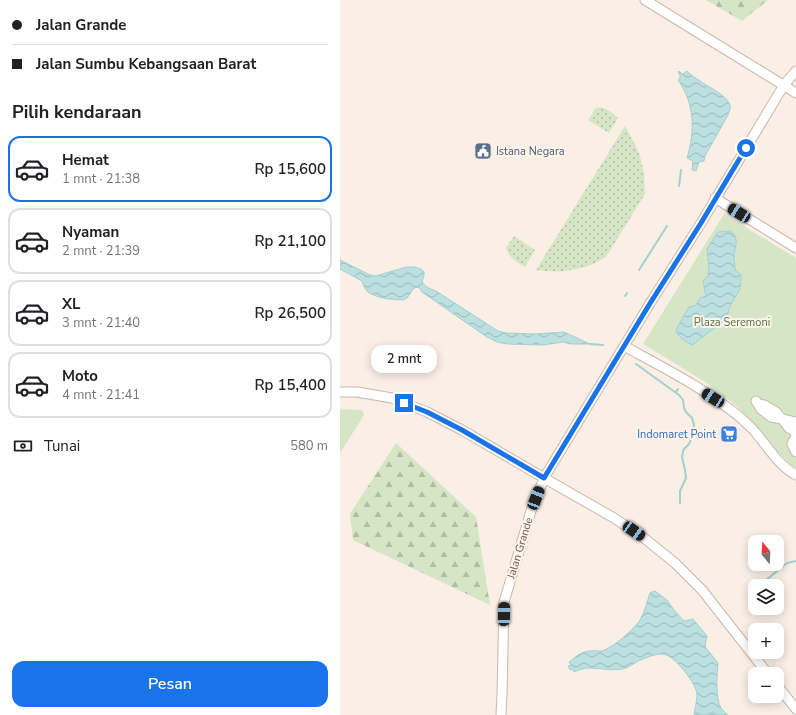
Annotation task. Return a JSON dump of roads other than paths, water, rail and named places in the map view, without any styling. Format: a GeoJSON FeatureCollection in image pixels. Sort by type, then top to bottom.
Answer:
{"type":"FeatureCollection","features":[{"type":"Feature","properties":{"kind":"street"},"geometry":{"type":"LineString","coordinates":[[645,0],[784,85],[796,94]]}},
{"type":"Feature","properties":{"kind":"street","name":"Jalan Grande"},"geometry":{"type":"LineString","coordinates":[[501,715],[504,602],[531,511],[544,478],[784,85],[796,71]]}},
{"type":"Feature","properties":{"kind":"street"},"geometry":{"type":"LineString","coordinates":[[715,198],[796,248]]}},
{"type":"Feature","properties":{"kind":"street"},"geometry":{"type":"LineString","coordinates":[[624,346],[689,383],[730,409],[756,432],[766,447],[783,465],[795,471]]}},
{"type":"Feature","properties":{"kind":"street"},"geometry":{"type":"LineString","coordinates":[[340,392],[357,392],[392,398],[427,412],[462,430],[614,518],[644,538],[675,562],[702,590],[762,667]]}},
{"type":"Feature","properties":{"kind":"street"},"geometry":{"type":"LineString","coordinates":[[757,403],[776,412],[789,428],[796,432]]}},
{"type":"Feature","properties":{"kind":"street"},"geometry":{"type":"LineString","coordinates":[[782,419],[796,422]]}},
{"type":"Feature","properties":{"kind":"street"},"geometry":{"type":"LineString","coordinates":[[796,436],[792,444],[796,452]]}},
{"type":"Feature","properties":{"kind":"street"},"geometry":{"type":"LineString","coordinates":[[784,694],[796,709]]}},
{"type":"Feature","properties":{"kind":"water"},"geometry":{"type":"Polygon","coordinates":[[[679,71],[683,74],[687,71],[696,79],[725,98],[730,106],[728,115],[705,156],[704,161],[699,162],[696,171],[692,170],[693,161],[687,158],[690,148],[692,118],[688,99],[678,80],[680,78],[679,71]]]}},
{"type":"Feature","properties":{"kind":"water"},"geometry":{"type":"Polygon","coordinates":[[[730,231],[736,239],[734,256],[735,270],[741,275],[740,289],[730,306],[723,325],[717,326],[693,345],[686,342],[676,332],[677,328],[689,307],[696,305],[700,298],[706,296],[703,281],[708,276],[709,267],[707,249],[718,232],[730,231]]]}},
{"type":"Feature","properties":{"kind":"water"},"geometry":{"type":"Polygon","coordinates":[[[340,260],[370,275],[376,276],[406,267],[421,269],[424,272],[422,282],[426,287],[436,291],[498,331],[506,333],[536,334],[564,332],[590,344],[570,344],[563,342],[543,345],[507,344],[497,342],[487,337],[422,292],[419,287],[414,288],[407,298],[403,300],[395,300],[371,294],[366,290],[362,281],[340,269],[340,260]]]}},
{"type":"Feature","properties":{"kind":"water"},"geometry":{"type":"Polygon","coordinates":[[[655,591],[667,600],[684,621],[693,619],[707,636],[705,645],[706,648],[718,663],[717,686],[719,703],[728,715],[694,715],[697,697],[696,689],[678,663],[667,655],[660,654],[652,656],[622,669],[614,670],[587,668],[574,672],[572,669],[570,670],[568,666],[571,665],[569,662],[579,655],[589,651],[601,651],[611,647],[628,633],[640,620],[645,610],[650,593],[655,591]]]}},
{"type":"Feature","properties":{"kind":"waterway"},"geometry":{"type":"LineString","coordinates":[[679,186],[681,170]]}},
{"type":"Feature","properties":{"kind":"waterway"},"geometry":{"type":"LineString","coordinates":[[639,270],[667,226]]}},
{"type":"Feature","properties":{"kind":"waterway"},"geometry":{"type":"LineString","coordinates":[[590,344],[603,345]]}},
{"type":"Feature","properties":{"kind":"waterway"},"geometry":{"type":"LineString","coordinates":[[636,364],[679,395],[683,400],[686,412],[692,418],[694,425],[691,439],[689,444],[684,449],[682,457],[686,478],[680,491],[680,503]]}},
{"type":"Feature","properties":{"kind":"waterway"},"geometry":{"type":"LineString","coordinates":[[767,579],[787,563],[796,561]]}},
{"type":"Feature","properties":{"kind":"place","name":"Istana Negara"},"geometry":{"type":"Point","coordinates":[483,151]}},
{"type":"Feature","properties":{"kind":"place","name":"Indomaret Point"},"geometry":{"type":"Point","coordinates":[729,434]}},
{"type":"Feature","properties":{"kind":"park label","name":"Plaza Seremoni"},"geometry":{"type":"Point","coordinates":[732,322]}}]}
